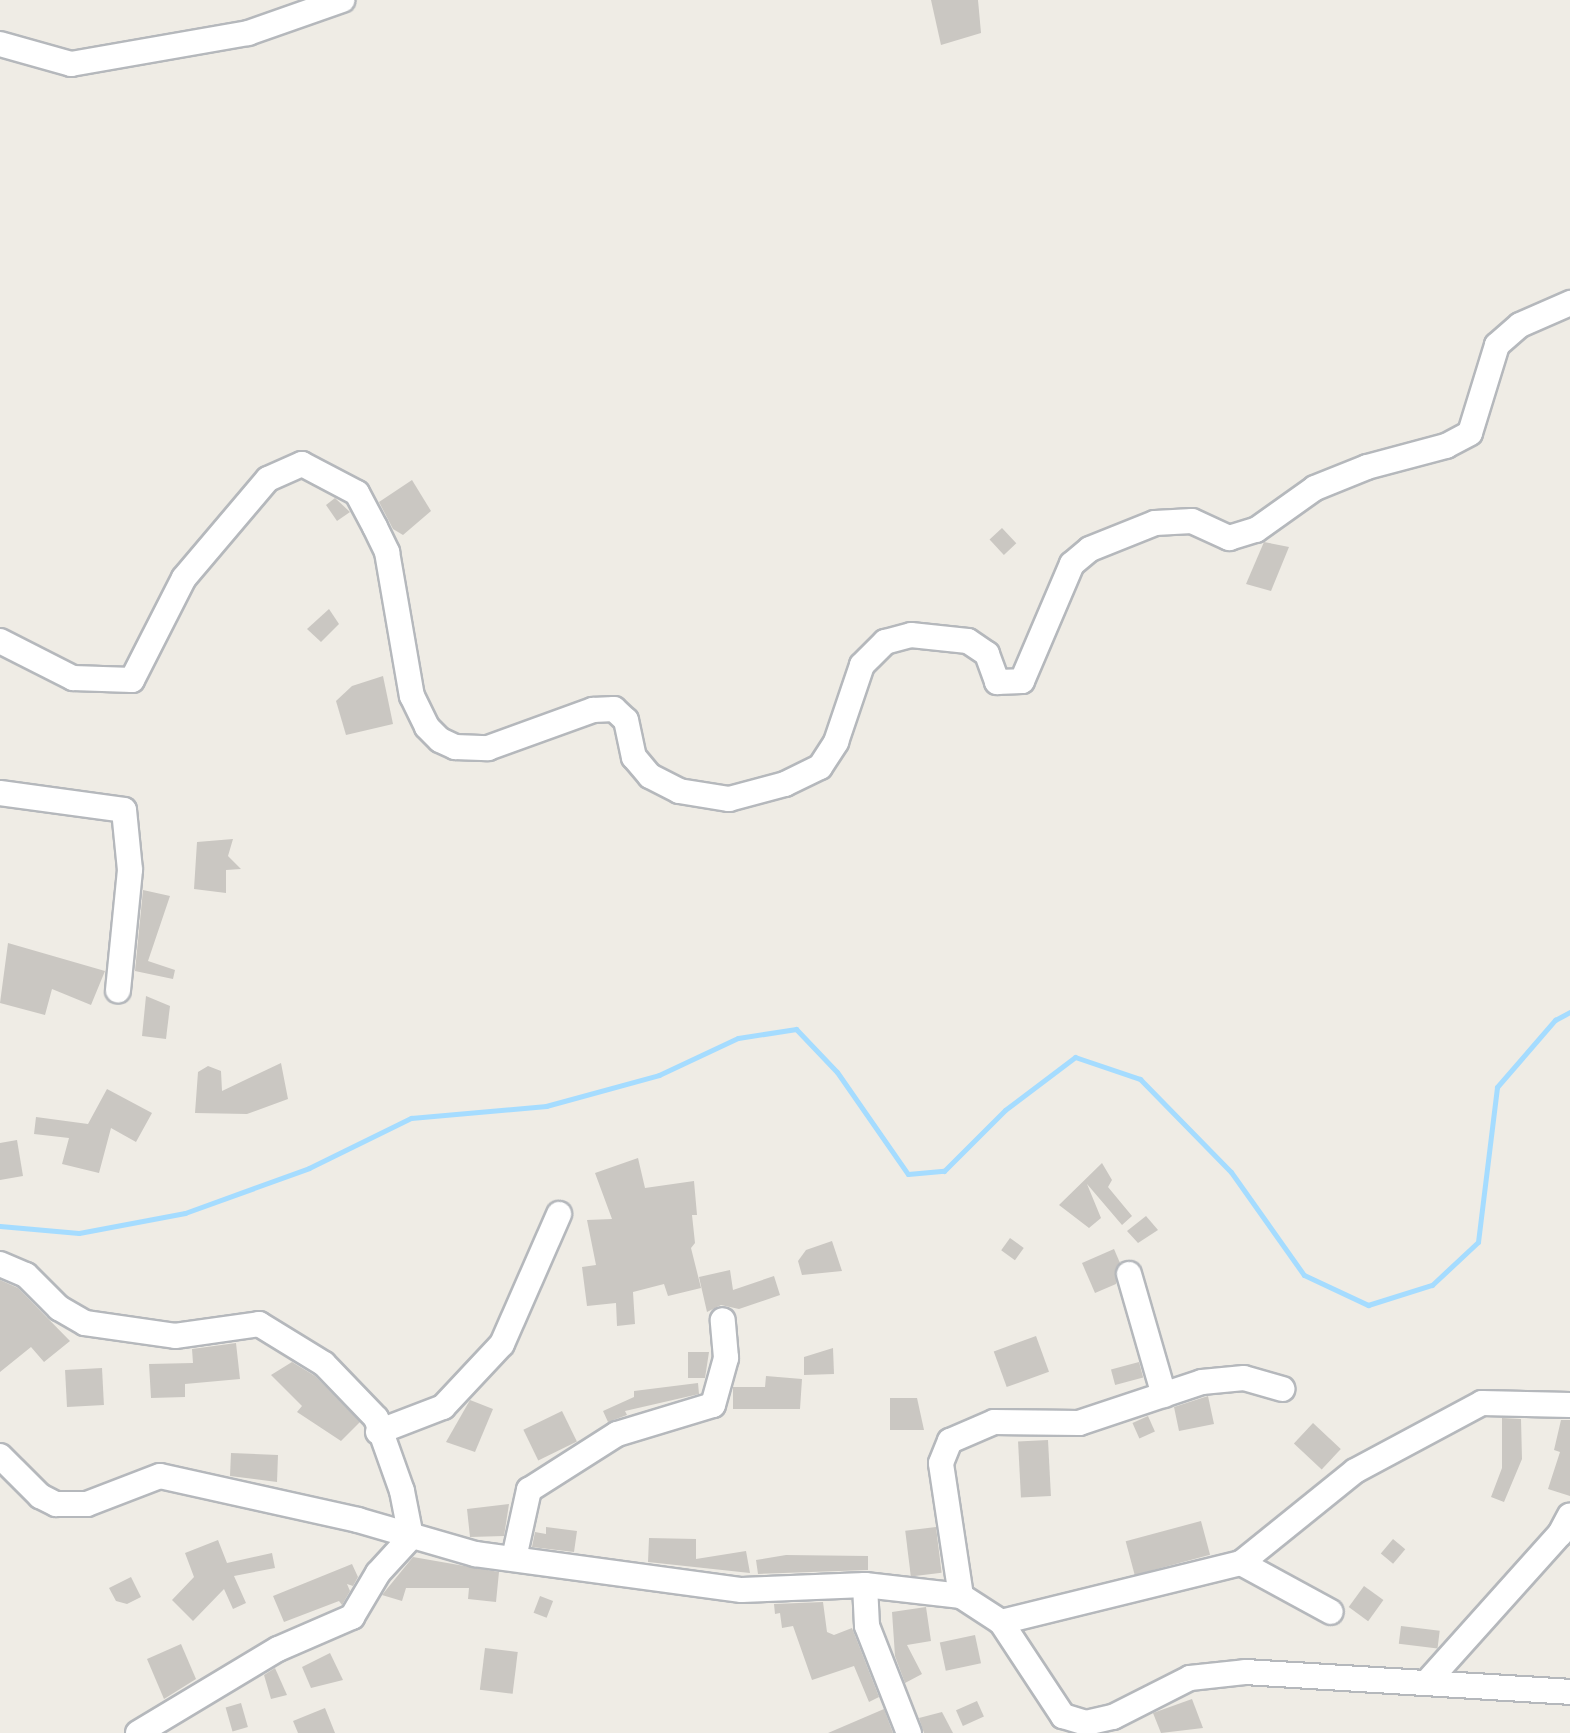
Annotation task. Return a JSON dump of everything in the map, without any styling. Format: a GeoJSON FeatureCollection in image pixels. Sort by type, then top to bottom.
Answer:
{"type":"FeatureCollection","features":[{"type":"Feature","properties":{"kind":"street"},"geometry":{"type":"LineString","coordinates":[[0,44],[71,64],[248,33],[342,0]]}},
{"type":"Feature","properties":{"kind":"street"},"geometry":{"type":"LineString","coordinates":[[0,641],[73,678],[132,680],[184,578],[268,479],[302,464],[358,493],[375,527],[387,552],[412,696],[426,727],[440,740],[455,747],[488,748],[593,710],[614,709],[626,720],[634,757],[650,776],[679,791],[729,799],[785,784],[820,767],[836,742],[862,665],[885,642],[911,635],[968,641],[987,654],[997,682],[1022,681],[1072,564],[1090,549],[1154,523],[1192,521],[1229,538],[1256,530],[1315,488],[1367,467],[1446,446],[1470,433],[1497,345],[1520,325],[1570,303]]}},
{"type":"Feature","properties":{"kind":"street"},"geometry":{"type":"LineString","coordinates":[[0,793],[124,810],[130,870],[118,990]]}},
{"type":"Feature","properties":{"kind":"street"},"geometry":{"type":"LineString","coordinates":[[378,1432],[443,1407],[502,1344],[559,1214]]}},
{"type":"Feature","properties":{"kind":"street"},"geometry":{"type":"LineString","coordinates":[[0,1264],[26,1275],[60,1308],[85,1323],[175,1336],[259,1324],[324,1364],[376,1418],[378,1432],[402,1490],[411,1537]]}},
{"type":"Feature","properties":{"kind":"street"},"geometry":{"type":"LineString","coordinates":[[1129,1274],[1164,1395]]}},
{"type":"Feature","properties":{"kind":"street"},"geometry":{"type":"LineString","coordinates":[[514,1558],[529,1490],[618,1434],[713,1405],[726,1359],[723,1320]]}},
{"type":"Feature","properties":{"kind":"street"},"geometry":{"type":"LineString","coordinates":[[961,1596],[941,1463],[950,1441],[994,1422],[1079,1423],[1202,1382],[1244,1378],[1282,1389]]}},
{"type":"Feature","properties":{"kind":"street"},"geometry":{"type":"LineString","coordinates":[[1001,1622],[1241,1563],[1355,1471],[1482,1403],[1570,1405]]}},
{"type":"Feature","properties":{"kind":"street"},"geometry":{"type":"LineString","coordinates":[[0,1456],[40,1496],[56,1504],[87,1504],[160,1476],[411,1537],[514,1558],[742,1590],[865,1585],[961,1596],[1001,1622],[1063,1716],[1086,1723],[1148,1702],[1190,1678],[1245,1672],[1428,1681],[1570,1692]]}},
{"type":"Feature","properties":{"kind":"street"},"geometry":{"type":"LineString","coordinates":[[1428,1681],[1560,1534],[1570,1515]]}},
{"type":"Feature","properties":{"kind":"street"},"geometry":{"type":"LineString","coordinates":[[138,1733],[278,1648],[352,1617],[379,1573],[411,1537]]}},
{"type":"Feature","properties":{"kind":"street"},"geometry":{"type":"LineString","coordinates":[[1241,1563],[1331,1612]]}},
{"type":"Feature","properties":{"kind":"street"},"geometry":{"type":"LineString","coordinates":[[865,1585],[867,1626],[909,1733]]}},
{"type":"Feature","properties":{"kind":"building"},"geometry":{"type":"Polygon","coordinates":[[[931,0],[978,0],[981,33],[941,45],[931,0]]]}},
{"type":"Feature","properties":{"kind":"building"},"geometry":{"type":"Polygon","coordinates":[[[412,480],[431,511],[403,535],[393,529],[379,502],[412,480]]]}},
{"type":"Feature","properties":{"kind":"building"},"geometry":{"type":"Polygon","coordinates":[[[335,498],[350,512],[337,521],[326,505],[335,498]]]}},
{"type":"Feature","properties":{"kind":"building"},"geometry":{"type":"Polygon","coordinates":[[[1002,528],[1016,543],[1004,555],[990,540],[1002,528]]]}},
{"type":"Feature","properties":{"kind":"building"},"geometry":{"type":"Polygon","coordinates":[[[1264,542],[1289,547],[1271,591],[1246,584],[1264,542]]]}},
{"type":"Feature","properties":{"kind":"building"},"geometry":{"type":"Polygon","coordinates":[[[329,609],[339,624],[321,642],[307,629],[329,609]]]}},
{"type":"Feature","properties":{"kind":"building"},"geometry":{"type":"Polygon","coordinates":[[[383,676],[393,724],[346,735],[336,701],[352,686],[383,676]]]}},
{"type":"Feature","properties":{"kind":"building"},"geometry":{"type":"Polygon","coordinates":[[[233,839],[228,856],[241,869],[226,870],[226,893],[194,889],[197,842],[233,839]]]}},
{"type":"Feature","properties":{"kind":"building"},"geometry":{"type":"Polygon","coordinates":[[[143,890],[170,896],[148,961],[175,970],[173,979],[135,971],[143,890]]]}},
{"type":"Feature","properties":{"kind":"building"},"geometry":{"type":"Polygon","coordinates":[[[8,943],[105,971],[91,1005],[52,989],[45,1015],[0,1003],[8,943]]]}},
{"type":"Feature","properties":{"kind":"building"},"geometry":{"type":"Polygon","coordinates":[[[146,996],[170,1006],[166,1039],[142,1036],[146,996]]]}},
{"type":"Feature","properties":{"kind":"building"},"geometry":{"type":"Polygon","coordinates":[[[281,1063],[288,1099],[247,1114],[195,1113],[198,1072],[208,1066],[221,1071],[222,1091],[281,1063]]]}},
{"type":"Feature","properties":{"kind":"building"},"geometry":{"type":"Polygon","coordinates":[[[107,1089],[152,1113],[136,1142],[111,1128],[99,1173],[62,1164],[69,1138],[34,1134],[36,1117],[88,1124],[107,1089]]]}},
{"type":"Feature","properties":{"kind":"building"},"geometry":{"type":"Polygon","coordinates":[[[17,1140],[23,1176],[0,1180],[0,1143],[17,1140]]]}},
{"type":"Feature","properties":{"kind":"building"},"geometry":{"type":"Polygon","coordinates":[[[638,1158],[645,1188],[694,1181],[697,1215],[692,1215],[695,1243],[691,1248],[701,1288],[668,1296],[664,1284],[633,1292],[635,1324],[617,1326],[616,1303],[587,1306],[582,1267],[596,1265],[587,1220],[612,1219],[595,1173],[638,1158]]]}},
{"type":"Feature","properties":{"kind":"building"},"geometry":{"type":"Polygon","coordinates":[[[1102,1163],[1112,1180],[1108,1187],[1132,1216],[1122,1225],[1087,1184],[1101,1218],[1089,1228],[1059,1205],[1102,1163]]]}},
{"type":"Feature","properties":{"kind":"building"},"geometry":{"type":"Polygon","coordinates":[[[1146,1216],[1158,1230],[1138,1243],[1127,1231],[1146,1216]]]}},
{"type":"Feature","properties":{"kind":"building"},"geometry":{"type":"Polygon","coordinates":[[[1010,1238],[1024,1248],[1015,1260],[1001,1250],[1010,1238]]]}},
{"type":"Feature","properties":{"kind":"building"},"geometry":{"type":"Polygon","coordinates":[[[832,1241],[842,1271],[802,1275],[798,1261],[806,1250],[832,1241]]]}},
{"type":"Feature","properties":{"kind":"building"},"geometry":{"type":"Polygon","coordinates":[[[1114,1249],[1120,1263],[1116,1284],[1095,1293],[1082,1263],[1114,1249]]]}},
{"type":"Feature","properties":{"kind":"building"},"geometry":{"type":"Polygon","coordinates":[[[730,1270],[733,1290],[774,1276],[780,1295],[739,1309],[721,1305],[707,1312],[699,1277],[730,1270]]]}},
{"type":"Feature","properties":{"kind":"building"},"geometry":{"type":"Polygon","coordinates":[[[0,1280],[18,1288],[70,1341],[44,1362],[31,1347],[0,1372],[0,1280]]]}},
{"type":"Feature","properties":{"kind":"building"},"geometry":{"type":"Polygon","coordinates":[[[1036,1336],[1049,1372],[1007,1387],[994,1351],[1036,1336]]]}},
{"type":"Feature","properties":{"kind":"building"},"geometry":{"type":"Polygon","coordinates":[[[236,1343],[240,1379],[185,1384],[185,1397],[151,1398],[149,1364],[193,1363],[192,1349],[236,1343]]]}},
{"type":"Feature","properties":{"kind":"building"},"geometry":{"type":"Polygon","coordinates":[[[833,1348],[834,1374],[804,1375],[804,1357],[833,1348]]]}},
{"type":"Feature","properties":{"kind":"building"},"geometry":{"type":"Polygon","coordinates":[[[688,1352],[709,1352],[705,1378],[688,1378],[688,1352]]]}},
{"type":"Feature","properties":{"kind":"building"},"geometry":{"type":"Polygon","coordinates":[[[292,1362],[315,1376],[360,1422],[341,1441],[297,1412],[302,1406],[271,1375],[292,1362]]]}},
{"type":"Feature","properties":{"kind":"building"},"geometry":{"type":"Polygon","coordinates":[[[1139,1362],[1143,1377],[1115,1385],[1111,1370],[1139,1362]]]}},
{"type":"Feature","properties":{"kind":"building"},"geometry":{"type":"Polygon","coordinates":[[[102,1368],[104,1405],[67,1407],[65,1370],[102,1368]]]}},
{"type":"Feature","properties":{"kind":"building"},"geometry":{"type":"Polygon","coordinates":[[[766,1376],[802,1379],[800,1409],[733,1409],[733,1387],[765,1387],[766,1376]]]}},
{"type":"Feature","properties":{"kind":"building"},"geometry":{"type":"Polygon","coordinates":[[[698,1383],[699,1394],[625,1411],[627,1415],[608,1422],[603,1411],[634,1397],[634,1391],[698,1383]]]}},
{"type":"Feature","properties":{"kind":"building"},"geometry":{"type":"Polygon","coordinates":[[[1208,1396],[1214,1424],[1179,1431],[1174,1407],[1208,1396]]]}},
{"type":"Feature","properties":{"kind":"building"},"geometry":{"type":"Polygon","coordinates":[[[890,1398],[917,1398],[924,1430],[890,1430],[890,1398]]]}},
{"type":"Feature","properties":{"kind":"building"},"geometry":{"type":"Polygon","coordinates":[[[470,1400],[493,1409],[475,1452],[446,1442],[470,1400]]]}},
{"type":"Feature","properties":{"kind":"building"},"geometry":{"type":"Polygon","coordinates":[[[562,1411],[577,1442],[538,1460],[523,1430],[562,1411]]]}},
{"type":"Feature","properties":{"kind":"building"},"geometry":{"type":"Polygon","coordinates":[[[1148,1416],[1155,1432],[1139,1438],[1132,1423],[1148,1416]]]}},
{"type":"Feature","properties":{"kind":"building"},"geometry":{"type":"Polygon","coordinates":[[[1502,1418],[1521,1419],[1522,1459],[1504,1502],[1491,1497],[1502,1468],[1502,1418]]]}},
{"type":"Feature","properties":{"kind":"building"},"geometry":{"type":"Polygon","coordinates":[[[1561,1420],[1570,1420],[1570,1496],[1548,1489],[1560,1452],[1554,1450],[1561,1420]]]}},
{"type":"Feature","properties":{"kind":"building"},"geometry":{"type":"Polygon","coordinates":[[[1313,1423],[1341,1449],[1322,1469],[1294,1443],[1313,1423]]]}},
{"type":"Feature","properties":{"kind":"building"},"geometry":{"type":"Polygon","coordinates":[[[1048,1440],[1051,1496],[1021,1497],[1018,1442],[1048,1440]]]}},
{"type":"Feature","properties":{"kind":"building"},"geometry":{"type":"Polygon","coordinates":[[[231,1453],[278,1455],[277,1482],[230,1476],[231,1453]]]}},
{"type":"Feature","properties":{"kind":"building"},"geometry":{"type":"Polygon","coordinates":[[[509,1504],[504,1536],[470,1537],[467,1509],[509,1504]]]}},
{"type":"Feature","properties":{"kind":"building"},"geometry":{"type":"Polygon","coordinates":[[[1201,1521],[1210,1555],[1135,1575],[1126,1541],[1201,1521]]]}},
{"type":"Feature","properties":{"kind":"building"},"geometry":{"type":"Polygon","coordinates":[[[546,1527],[577,1531],[574,1552],[532,1547],[535,1532],[546,1534],[546,1527]]]}},
{"type":"Feature","properties":{"kind":"building"},"geometry":{"type":"Polygon","coordinates":[[[936,1527],[942,1573],[911,1576],[905,1531],[936,1527]]]}},
{"type":"Feature","properties":{"kind":"building"},"geometry":{"type":"Polygon","coordinates":[[[649,1538],[696,1539],[696,1559],[746,1551],[750,1573],[648,1562],[649,1538]]]}},
{"type":"Feature","properties":{"kind":"building"},"geometry":{"type":"Polygon","coordinates":[[[1393,1539],[1405,1549],[1393,1564],[1381,1554],[1393,1539]]]}},
{"type":"Feature","properties":{"kind":"building"},"geometry":{"type":"Polygon","coordinates":[[[218,1540],[227,1563],[272,1553],[275,1568],[234,1576],[246,1603],[233,1609],[224,1589],[193,1621],[172,1600],[194,1577],[185,1553],[218,1540]]]}},
{"type":"Feature","properties":{"kind":"building"},"geometry":{"type":"Polygon","coordinates":[[[786,1555],[868,1556],[868,1570],[758,1574],[756,1560],[786,1555]]]}},
{"type":"Feature","properties":{"kind":"building"},"geometry":{"type":"Polygon","coordinates":[[[413,1557],[499,1572],[496,1602],[468,1599],[469,1588],[406,1588],[402,1601],[382,1595],[413,1557]]]}},
{"type":"Feature","properties":{"kind":"building"},"geometry":{"type":"Polygon","coordinates":[[[352,1564],[358,1577],[353,1586],[347,1584],[350,1591],[342,1605],[339,1601],[284,1622],[273,1596],[352,1564]]]}},
{"type":"Feature","properties":{"kind":"building"},"geometry":{"type":"Polygon","coordinates":[[[131,1577],[141,1597],[127,1604],[116,1601],[109,1588],[131,1577]]]}},
{"type":"Feature","properties":{"kind":"building"},"geometry":{"type":"Polygon","coordinates":[[[1364,1586],[1383,1600],[1368,1621],[1349,1607],[1364,1586]]]}},
{"type":"Feature","properties":{"kind":"building"},"geometry":{"type":"Polygon","coordinates":[[[540,1596],[553,1601],[547,1618],[534,1613],[540,1596]]]}},
{"type":"Feature","properties":{"kind":"building"},"geometry":{"type":"Polygon","coordinates":[[[823,1602],[827,1632],[834,1635],[852,1628],[879,1697],[869,1702],[854,1666],[812,1680],[793,1626],[782,1628],[780,1613],[775,1614],[774,1604],[823,1602]]]}},
{"type":"Feature","properties":{"kind":"building"},"geometry":{"type":"Polygon","coordinates":[[[926,1607],[931,1641],[907,1645],[922,1674],[905,1683],[895,1656],[892,1612],[926,1607]]]}},
{"type":"Feature","properties":{"kind":"building"},"geometry":{"type":"Polygon","coordinates":[[[1401,1626],[1440,1631],[1438,1649],[1399,1644],[1401,1626]]]}},
{"type":"Feature","properties":{"kind":"building"},"geometry":{"type":"Polygon","coordinates":[[[975,1635],[981,1663],[946,1671],[940,1642],[975,1635]]]}},
{"type":"Feature","properties":{"kind":"building"},"geometry":{"type":"Polygon","coordinates":[[[181,1644],[196,1679],[164,1699],[147,1659],[181,1644]]]}},
{"type":"Feature","properties":{"kind":"building"},"geometry":{"type":"Polygon","coordinates":[[[485,1648],[518,1652],[513,1694],[480,1690],[485,1648]]]}},
{"type":"Feature","properties":{"kind":"building"},"geometry":{"type":"Polygon","coordinates":[[[330,1653],[343,1680],[311,1688],[302,1667],[330,1653]]]}},
{"type":"Feature","properties":{"kind":"building"},"geometry":{"type":"Polygon","coordinates":[[[275,1668],[287,1695],[271,1699],[264,1675],[275,1668]]]}},
{"type":"Feature","properties":{"kind":"building"},"geometry":{"type":"Polygon","coordinates":[[[1192,1699],[1203,1728],[1161,1733],[1153,1713],[1192,1699]]]}},
{"type":"Feature","properties":{"kind":"building"},"geometry":{"type":"Polygon","coordinates":[[[977,1701],[984,1717],[963,1726],[956,1710],[977,1701]]]}},
{"type":"Feature","properties":{"kind":"building"},"geometry":{"type":"Polygon","coordinates":[[[241,1703],[248,1727],[233,1731],[226,1707],[241,1703]]]}},
{"type":"Feature","properties":{"kind":"building"},"geometry":{"type":"Polygon","coordinates":[[[325,1708],[335,1733],[298,1733],[293,1721],[325,1708]]]}},
{"type":"Feature","properties":{"kind":"building"},"geometry":{"type":"Polygon","coordinates":[[[884,1709],[893,1733],[828,1733],[884,1709]]]}},
{"type":"Feature","properties":{"kind":"building"},"geometry":{"type":"Polygon","coordinates":[[[942,1712],[953,1733],[924,1733],[919,1718],[942,1712]]]}},
{"type":"Feature","properties":{"kind":"waterway"},"geometry":{"type":"LineString","coordinates":[[0,1226],[79,1233],[185,1213],[309,1168],[411,1118],[546,1106],[659,1075],[738,1038],[796,1029],[837,1072],[908,1174],[944,1171],[1005,1110],[1075,1057],[1140,1079],[1231,1172],[1304,1275],[1368,1305],[1432,1285],[1478,1242],[1497,1087],[1555,1020],[1570,1012]]}}]}
